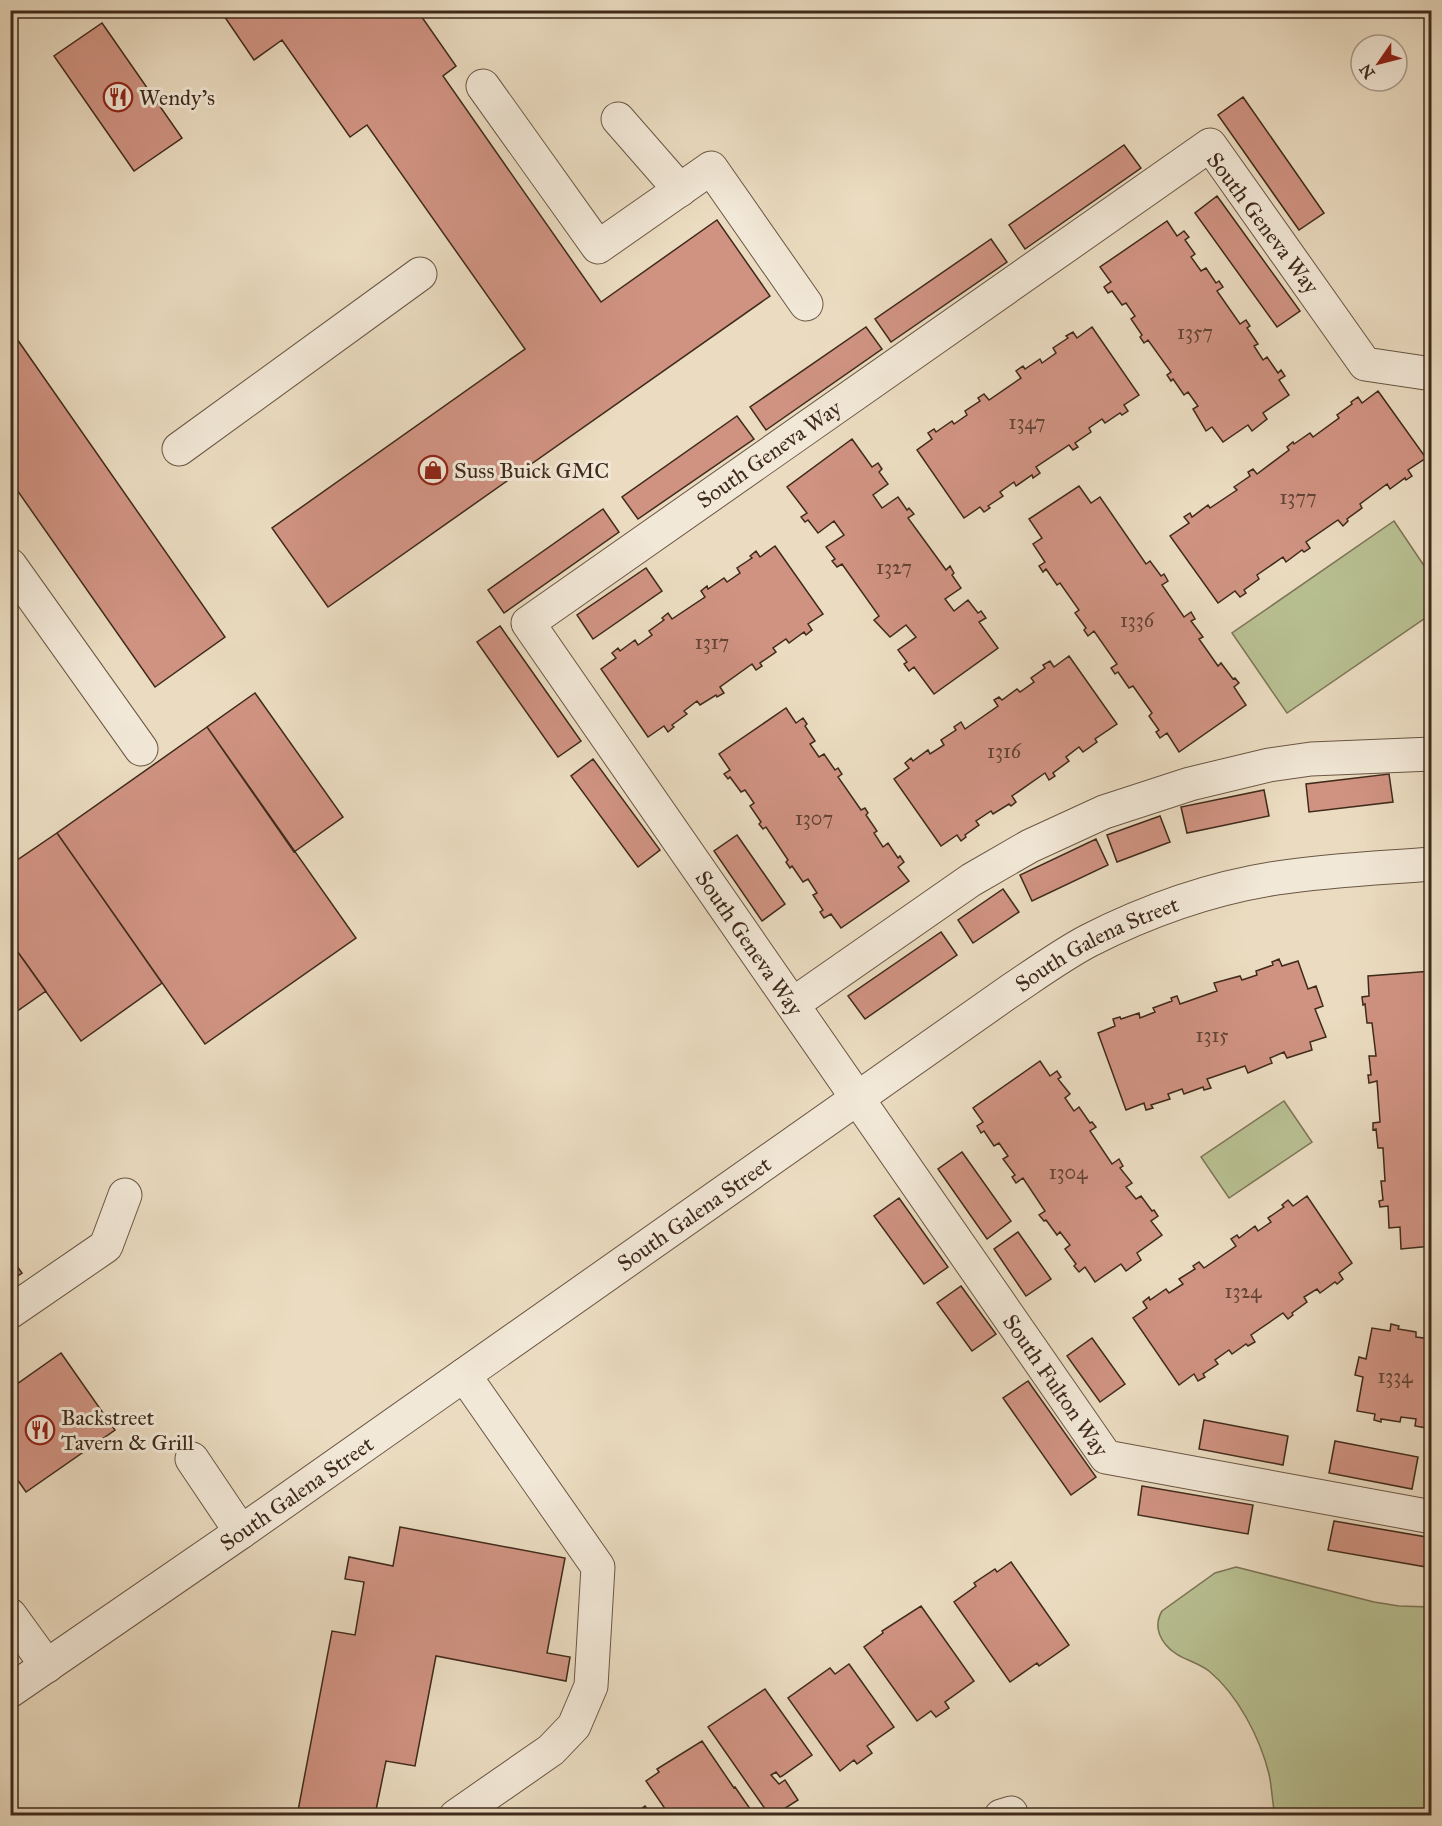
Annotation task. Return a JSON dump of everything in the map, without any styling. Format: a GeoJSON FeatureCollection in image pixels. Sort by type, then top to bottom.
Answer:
{"type":"FeatureCollection","features":[{"type":"Feature","properties":{"kind":"street"},"geometry":{"type":"LineString","coordinates":[[483,86],[598,247],[711,168],[806,304]]}},
{"type":"Feature","properties":{"kind":"street"},"geometry":{"type":"LineString","coordinates":[[618,119],[680,190]]}},
{"type":"Feature","properties":{"kind":"street","name":"South Geneva Way"},"geometry":{"type":"LineString","coordinates":[[858,1099],[528,623],[1210,145],[1365,364],[1431,374]]}},
{"type":"Feature","properties":{"kind":"street"},"geometry":{"type":"LineString","coordinates":[[179,449],[420,274]]}},
{"type":"Feature","properties":{"kind":"street"},"geometry":{"type":"LineString","coordinates":[[10,565],[141,749]]}},
{"type":"Feature","properties":{"kind":"street"},"geometry":{"type":"LineString","coordinates":[[793,1004],[972,880],[1030,846],[1104,812],[1190,784],[1269,765],[1311,759],[1431,754]]}},
{"type":"Feature","properties":{"kind":"street","name":"South Galena Street"},"geometry":{"type":"LineString","coordinates":[[10,1691],[242,1532],[1045,968],[1087,942],[1147,914],[1212,893],[1276,878],[1431,864]]}},
{"type":"Feature","properties":{"kind":"street","name":"South Fulton Way"},"geometry":{"type":"LineString","coordinates":[[858,1099],[1106,1457],[1431,1517]]}},
{"type":"Feature","properties":{"kind":"street"},"geometry":{"type":"LineString","coordinates":[[10,1312],[106,1246],[125,1195]]}},
{"type":"Feature","properties":{"kind":"street"},"geometry":{"type":"LineString","coordinates":[[456,1815],[551,1750],[574,1726],[591,1686],[598,1567],[464,1375]]}},
{"type":"Feature","properties":{"kind":"street"},"geometry":{"type":"LineString","coordinates":[[192,1459],[242,1532]]}},
{"type":"Feature","properties":{"kind":"street"},"geometry":{"type":"LineString","coordinates":[[10,1615],[47,1666]]}},
{"type":"Feature","properties":{"kind":"green space"},"geometry":{"type":"Polygon","coordinates":[[[1394,521],[1431,576],[1431,614],[1287,713],[1232,633],[1394,521]]]}},
{"type":"Feature","properties":{"kind":"green space"},"geometry":{"type":"Polygon","coordinates":[[[1284,1101],[1312,1142],[1229,1198],[1201,1157],[1284,1101]]]}},
{"type":"Feature","properties":{"kind":"green space"},"geometry":{"type":"Polygon","coordinates":[[[1236,1567],[1374,1602],[1399,1606],[1431,1607],[1431,1815],[1275,1815],[1265,1760],[1254,1732],[1238,1705],[1220,1681],[1209,1671],[1170,1649],[1163,1641],[1158,1628],[1158,1620],[1162,1611],[1215,1573],[1236,1567]]]}},
{"type":"Feature","properties":{"kind":"building"},"geometry":{"type":"Polygon","coordinates":[[[220,10],[417,10],[456,66],[443,76],[601,302],[717,220],[770,296],[328,607],[272,528],[525,349],[367,125],[350,137],[282,40],[254,60],[220,10]]]}},
{"type":"Feature","properties":{"kind":"building","name":"Wendy's"},"geometry":{"type":"Polygon","coordinates":[[[102,23],[182,138],[134,171],[54,56],[102,23]]]}},
{"type":"Feature","properties":{"kind":"building"},"geometry":{"type":"Polygon","coordinates":[[[1243,97],[1324,213],[1299,230],[1218,115],[1243,97]]]}},
{"type":"Feature","properties":{"kind":"building"},"geometry":{"type":"Polygon","coordinates":[[[1124,145],[1141,168],[1025,249],[1009,225],[1124,145]]]}},
{"type":"Feature","properties":{"kind":"building"},"geometry":{"type":"Polygon","coordinates":[[[1217,196],[1300,311],[1277,327],[1195,213],[1217,196]]]}},
{"type":"Feature","properties":{"kind":"building"},"geometry":{"type":"Polygon","coordinates":[[[1167,221],[1177,236],[1184,231],[1189,237],[1185,240],[1195,254],[1191,257],[1201,271],[1206,268],[1216,283],[1219,281],[1223,287],[1217,291],[1240,324],[1246,320],[1250,326],[1247,328],[1258,344],[1254,346],[1263,360],[1267,357],[1278,373],[1281,370],[1285,376],[1279,380],[1289,395],[1263,413],[1267,419],[1252,431],[1248,425],[1223,442],[1212,427],[1206,431],[1193,409],[1198,406],[1188,392],[1184,395],[1173,379],[1171,381],[1167,375],[1171,372],[1148,340],[1144,343],[1140,337],[1142,335],[1131,319],[1135,316],[1126,303],[1122,305],[1112,291],[1108,293],[1104,287],[1111,282],[1100,267],[1167,221]]]}},
{"type":"Feature","properties":{"kind":"building"},"geometry":{"type":"Polygon","coordinates":[[[991,239],[1007,262],[891,342],[875,319],[991,239]]]}},
{"type":"Feature","properties":{"kind":"building"},"geometry":{"type":"Polygon","coordinates":[[[866,327],[882,349],[766,430],[750,407],[866,327]]]}},
{"type":"Feature","properties":{"kind":"building"},"geometry":{"type":"Polygon","coordinates":[[[1092,327],[1139,395],[1124,405],[1128,411],[1122,415],[1120,413],[1105,423],[1102,419],[1089,428],[1091,432],[1075,443],[1078,447],[1073,450],[1069,445],[1036,467],[1040,473],[1033,478],[1032,475],[1016,486],[1014,482],[1000,492],[1003,496],[988,506],[990,508],[984,512],[980,507],[964,518],[917,450],[932,439],[928,433],[934,429],[936,432],[952,421],[954,424],[967,415],[965,411],[980,401],[978,398],[984,394],[989,400],[1021,378],[1016,371],[1023,366],[1025,369],[1040,359],[1042,363],[1056,353],[1053,348],[1068,338],[1066,336],[1073,332],[1077,338],[1092,327]]]}},
{"type":"Feature","properties":{"kind":"building"},"geometry":{"type":"Polygon","coordinates":[[[10,329],[225,637],[155,687],[10,480],[10,329]]]}},
{"type":"Feature","properties":{"kind":"building"},"geometry":{"type":"Polygon","coordinates":[[[1378,391],[1426,458],[1408,470],[1412,476],[1406,480],[1405,478],[1390,489],[1387,484],[1360,504],[1362,508],[1347,519],[1348,521],[1343,526],[1338,520],[1306,542],[1310,548],[1304,552],[1302,550],[1286,562],[1283,557],[1257,575],[1259,579],[1244,590],[1246,593],[1240,597],[1235,591],[1218,603],[1170,536],[1189,523],[1184,517],[1190,513],[1192,517],[1208,505],[1210,508],[1237,490],[1234,487],[1250,476],[1248,472],[1253,469],[1257,474],[1289,450],[1287,447],[1293,442],[1294,444],[1310,433],[1313,437],[1339,418],[1337,415],[1358,397],[1362,403],[1378,391]]]}},
{"type":"Feature","properties":{"kind":"building"},"geometry":{"type":"Polygon","coordinates":[[[737,416],[754,439],[638,519],[622,497],[737,416]]]}},
{"type":"Feature","properties":{"kind":"building"},"geometry":{"type":"Polygon","coordinates":[[[852,439],[872,467],[878,463],[882,469],[879,472],[888,484],[873,495],[882,508],[898,497],[907,510],[909,508],[914,514],[908,518],[946,570],[950,566],[954,573],[952,575],[961,588],[945,599],[954,611],[968,600],[978,613],[981,611],[986,618],[979,622],[998,648],[934,694],[914,667],[909,671],[904,664],[907,662],[898,650],[916,637],[906,625],[890,637],[874,620],[879,616],[842,564],[837,567],[832,561],[835,559],[826,547],[844,535],[834,521],[818,533],[808,520],[805,522],[801,517],[807,513],[787,487],[852,439]]]}},
{"type":"Feature","properties":{"kind":"building"},"geometry":{"type":"Polygon","coordinates":[[[1079,486],[1091,503],[1100,497],[1146,564],[1150,561],[1161,576],[1164,574],[1168,581],[1162,585],[1184,617],[1191,612],[1195,619],[1191,621],[1203,637],[1199,639],[1218,666],[1221,663],[1239,683],[1234,687],[1246,705],[1179,752],[1167,733],[1160,738],[1156,732],[1159,730],[1149,716],[1152,713],[1133,686],[1129,688],[1118,672],[1115,674],[1111,668],[1117,664],[1094,631],[1088,636],[1084,630],[1086,628],[1075,613],[1079,610],[1060,583],[1057,585],[1046,569],[1043,572],[1039,566],[1045,562],[1033,544],[1042,538],[1029,519],[1079,486]]]}},
{"type":"Feature","properties":{"kind":"building"},"geometry":{"type":"Polygon","coordinates":[[[603,509],[619,532],[504,613],[488,590],[603,509]]]}},
{"type":"Feature","properties":{"kind":"building"},"geometry":{"type":"Polygon","coordinates":[[[775,546],[823,614],[808,624],[812,630],[806,635],[804,632],[789,643],[786,639],[773,648],[776,652],[760,663],[762,666],[756,670],[752,664],[720,687],[724,693],[700,705],[697,701],[684,711],[687,714],[672,725],[674,727],[668,732],[664,726],[648,737],[601,669],[616,658],[612,653],[618,648],[620,651],[635,640],[638,645],[652,635],[649,631],[664,620],[662,618],[668,613],[672,619],[705,597],[701,591],[707,586],[708,589],[724,578],[727,582],[740,573],[737,568],[752,558],[750,556],[756,551],[760,557],[775,546]]]}},
{"type":"Feature","properties":{"kind":"building"},"geometry":{"type":"Polygon","coordinates":[[[646,568],[662,591],[593,639],[577,615],[646,568]]]}},
{"type":"Feature","properties":{"kind":"building"},"geometry":{"type":"Polygon","coordinates":[[[500,626],[581,741],[558,757],[477,642],[500,626]]]}},
{"type":"Feature","properties":{"kind":"building"},"geometry":{"type":"Polygon","coordinates":[[[1069,656],[1117,724],[1095,739],[1097,742],[1083,752],[1079,747],[1066,757],[1069,761],[1053,773],[1055,776],[1049,780],[1045,773],[1012,796],[1016,802],[1011,806],[1009,804],[993,814],[991,811],[976,821],[979,825],[965,835],[966,837],[961,841],[957,835],[941,846],[894,779],[909,768],[905,763],[911,758],[913,761],[928,750],[930,754],[944,745],[941,740],[956,730],[954,727],[961,722],[965,729],[998,706],[994,700],[999,697],[1002,700],[1017,689],[1020,692],[1034,682],[1031,678],[1045,668],[1043,665],[1050,661],[1054,667],[1069,656]]]}},
{"type":"Feature","properties":{"kind":"building"},"geometry":{"type":"Polygon","coordinates":[[[255,693],[343,817],[294,852],[207,727],[255,693]]]}},
{"type":"Feature","properties":{"kind":"building"},"geometry":{"type":"Polygon","coordinates":[[[786,708],[796,723],[803,718],[807,724],[805,726],[815,741],[810,744],[819,757],[824,754],[835,770],[838,768],[842,774],[838,777],[861,810],[865,808],[868,813],[866,815],[877,831],[874,833],[883,847],[888,843],[898,858],[900,856],[904,862],[898,867],[909,881],[841,928],[831,914],[824,918],[820,912],[823,910],[813,895],[817,893],[808,879],[803,882],[792,866],[790,868],[786,862],[788,860],[766,827],[763,829],[759,824],[761,822],[750,806],[754,803],[745,790],[741,792],[730,777],[728,779],[724,774],[730,770],[719,754],[786,708]]]}},
{"type":"Feature","properties":{"kind":"building"},"geometry":{"type":"Polygon","coordinates":[[[207,727],[356,938],[205,1044],[57,833],[207,727]]]}},
{"type":"Feature","properties":{"kind":"building"},"geometry":{"type":"Polygon","coordinates":[[[593,759],[660,850],[638,867],[571,776],[593,759]]]}},
{"type":"Feature","properties":{"kind":"building"},"geometry":{"type":"Polygon","coordinates":[[[1389,774],[1393,802],[1309,812],[1306,784],[1389,774]]]}},
{"type":"Feature","properties":{"kind":"building"},"geometry":{"type":"Polygon","coordinates":[[[1264,790],[1269,816],[1187,833],[1181,807],[1264,790]]]}},
{"type":"Feature","properties":{"kind":"building"},"geometry":{"type":"Polygon","coordinates":[[[1160,816],[1170,842],[1117,862],[1107,835],[1160,816]]]}},
{"type":"Feature","properties":{"kind":"building"},"geometry":{"type":"Polygon","coordinates":[[[57,833],[162,983],[81,1041],[10,941],[10,865],[57,833]]]}},
{"type":"Feature","properties":{"kind":"building"},"geometry":{"type":"Polygon","coordinates":[[[737,835],[785,904],[762,921],[714,851],[737,835]]]}},
{"type":"Feature","properties":{"kind":"building"},"geometry":{"type":"Polygon","coordinates":[[[1096,839],[1108,865],[1032,901],[1020,875],[1096,839]]]}},
{"type":"Feature","properties":{"kind":"building"},"geometry":{"type":"Polygon","coordinates":[[[1003,889],[1019,912],[973,943],[958,920],[1003,889]]]}},
{"type":"Feature","properties":{"kind":"building"},"geometry":{"type":"Polygon","coordinates":[[[941,932],[957,955],[865,1019],[848,996],[941,932]]]}},
{"type":"Feature","properties":{"kind":"building"},"geometry":{"type":"Polygon","coordinates":[[[10,941],[46,991],[10,1016],[10,941]]]}},
{"type":"Feature","properties":{"kind":"building"},"geometry":{"type":"Polygon","coordinates":[[[1279,959],[1282,966],[1298,961],[1308,989],[1316,986],[1323,1006],[1315,1009],[1326,1037],[1310,1042],[1312,1050],[1287,1058],[1284,1052],[1270,1058],[1272,1063],[1248,1073],[1245,1066],[1207,1079],[1211,1088],[1204,1090],[1203,1087],[1184,1094],[1182,1089],[1168,1094],[1170,1099],[1151,1105],[1153,1108],[1146,1110],[1144,1103],[1126,1110],[1098,1033],[1115,1026],[1113,1019],[1139,1013],[1140,1018],[1155,1012],[1153,1008],[1172,1001],[1171,998],[1177,996],[1180,1004],[1217,991],[1214,983],[1240,976],[1242,980],[1257,975],[1256,971],[1273,965],[1272,962],[1279,959]]]}},
{"type":"Feature","properties":{"kind":"building"},"geometry":{"type":"Polygon","coordinates":[[[1432,971],[1432,1246],[1401,1249],[1400,1227],[1389,1228],[1388,1206],[1380,1207],[1379,1201],[1383,1200],[1381,1181],[1385,1181],[1383,1148],[1378,1148],[1376,1129],[1373,1130],[1373,1123],[1380,1122],[1377,1081],[1369,1083],[1368,1075],[1371,1075],[1369,1056],[1376,1056],[1372,1023],[1367,1023],[1362,997],[1369,996],[1368,976],[1432,971]]]}},
{"type":"Feature","properties":{"kind":"building"},"geometry":{"type":"Polygon","coordinates":[[[1040,1061],[1050,1076],[1057,1071],[1061,1077],[1058,1079],[1070,1094],[1065,1098],[1074,1111],[1079,1107],[1090,1123],[1092,1122],[1096,1127],[1090,1131],[1112,1164],[1119,1159],[1123,1166],[1120,1168],[1132,1183],[1126,1187],[1136,1199],[1141,1196],[1158,1216],[1151,1221],[1162,1235],[1137,1253],[1141,1260],[1126,1271],[1121,1264],[1095,1282],[1085,1267],[1079,1272],[1074,1266],[1076,1264],[1065,1249],[1070,1245],[1060,1232],[1057,1235],[1046,1220],[1044,1221],[1039,1215],[1045,1211],[1023,1178],[1016,1183],[1012,1177],[1015,1175],[1003,1159],[1008,1156],[999,1143],[994,1146],[984,1131],[981,1133],[977,1126],[983,1122],[973,1108],[1040,1061]]]}},
{"type":"Feature","properties":{"kind":"building"},"geometry":{"type":"Polygon","coordinates":[[[962,1152],[1011,1221],[987,1239],[938,1169],[962,1152]]]}},
{"type":"Feature","properties":{"kind":"building"},"geometry":{"type":"Polygon","coordinates":[[[1307,1196],[1352,1263],[1339,1273],[1343,1279],[1320,1293],[1317,1289],[1304,1297],[1307,1302],[1292,1313],[1293,1315],[1288,1319],[1283,1313],[1251,1335],[1255,1342],[1248,1346],[1246,1344],[1232,1354],[1229,1350],[1215,1360],[1218,1364],[1203,1374],[1205,1377],[1198,1381],[1194,1374],[1179,1385],[1133,1318],[1147,1308],[1143,1302],[1166,1289],[1169,1293],[1183,1284],[1179,1279],[1195,1269],[1193,1266],[1199,1262],[1204,1268],[1236,1246],[1231,1239],[1237,1235],[1239,1238],[1255,1226],[1258,1231],[1271,1222],[1268,1218],[1284,1207],[1282,1205],[1288,1200],[1293,1206],[1307,1196]]]}},
{"type":"Feature","properties":{"kind":"building"},"geometry":{"type":"Polygon","coordinates":[[[899,1198],[948,1267],[924,1284],[874,1216],[899,1198]]]}},
{"type":"Feature","properties":{"kind":"building"},"geometry":{"type":"Polygon","coordinates":[[[1018,1232],[1051,1279],[1026,1296],[994,1249],[1018,1232]]]}},
{"type":"Feature","properties":{"kind":"building"},"geometry":{"type":"Polygon","coordinates":[[[10,1257],[22,1273],[10,1281],[10,1257]]]}},
{"type":"Feature","properties":{"kind":"building"},"geometry":{"type":"Polygon","coordinates":[[[961,1286],[996,1334],[972,1351],[937,1303],[961,1286]]]}},
{"type":"Feature","properties":{"kind":"building"},"geometry":{"type":"Polygon","coordinates":[[[1391,1324],[1399,1326],[1398,1329],[1416,1332],[1416,1337],[1432,1339],[1432,1429],[1415,1426],[1416,1419],[1401,1417],[1400,1422],[1381,1419],[1381,1422],[1374,1420],[1375,1414],[1357,1411],[1363,1377],[1355,1375],[1359,1357],[1366,1359],[1372,1328],[1390,1331],[1391,1324]]]}},
{"type":"Feature","properties":{"kind":"building"},"geometry":{"type":"Polygon","coordinates":[[[1092,1338],[1125,1384],[1100,1402],[1067,1356],[1092,1338]]]}},
{"type":"Feature","properties":{"kind":"building"},"geometry":{"type":"Polygon","coordinates":[[[61,1353],[115,1430],[26,1492],[10,1469],[10,1389],[61,1353]]]}},
{"type":"Feature","properties":{"kind":"building"},"geometry":{"type":"Polygon","coordinates":[[[1028,1381],[1096,1477],[1071,1495],[1003,1398],[1028,1381]]]}},
{"type":"Feature","properties":{"kind":"building"},"geometry":{"type":"Polygon","coordinates":[[[1204,1420],[1288,1436],[1283,1465],[1199,1449],[1204,1420]]]}},
{"type":"Feature","properties":{"kind":"building"},"geometry":{"type":"Polygon","coordinates":[[[1335,1441],[1418,1457],[1412,1489],[1329,1473],[1335,1441]]]}},
{"type":"Feature","properties":{"kind":"building"},"geometry":{"type":"Polygon","coordinates":[[[1142,1486],[1253,1505],[1248,1534],[1138,1515],[1142,1486]]]}},
{"type":"Feature","properties":{"kind":"building"},"geometry":{"type":"Polygon","coordinates":[[[1334,1521],[1432,1538],[1432,1568],[1328,1550],[1334,1521]]]}},
{"type":"Feature","properties":{"kind":"building"},"geometry":{"type":"Polygon","coordinates":[[[400,1527],[565,1558],[547,1653],[570,1657],[566,1681],[436,1656],[415,1766],[386,1761],[375,1815],[360,1812],[359,1816],[297,1816],[332,1631],[355,1635],[364,1582],[345,1579],[349,1557],[393,1566],[400,1527]]]}},
{"type":"Feature","properties":{"kind":"building"},"geometry":{"type":"Polygon","coordinates":[[[1011,1562],[1069,1645],[1039,1666],[1037,1663],[1010,1682],[954,1602],[976,1586],[974,1583],[995,1569],[997,1572],[1011,1562]]]}},
{"type":"Feature","properties":{"kind":"building"},"geometry":{"type":"Polygon","coordinates":[[[921,1606],[974,1681],[945,1702],[949,1708],[936,1717],[931,1711],[917,1721],[864,1647],[883,1633],[882,1631],[921,1606]]]}},
{"type":"Feature","properties":{"kind":"building"},"geometry":{"type":"Polygon","coordinates":[[[849,1664],[894,1727],[867,1746],[872,1753],[857,1764],[854,1760],[840,1771],[788,1698],[830,1668],[835,1674],[849,1664]]]}},
{"type":"Feature","properties":{"kind":"building"},"geometry":{"type":"Polygon","coordinates":[[[765,1689],[812,1755],[780,1777],[776,1772],[771,1775],[779,1784],[785,1780],[798,1800],[773,1816],[770,1816],[708,1727],[765,1689]]]}},
{"type":"Feature","properties":{"kind":"building"},"geometry":{"type":"Polygon","coordinates":[[[702,1741],[755,1816],[670,1816],[646,1781],[659,1772],[657,1769],[702,1741]]]}},
{"type":"Feature","properties":{"kind":"building"},"geometry":{"type":"Polygon","coordinates":[[[645,1806],[652,1816],[631,1816],[645,1806]]]}},
{"type":"Feature","properties":{"kind":"place","name":"Wendy's"},"geometry":{"type":"Point","coordinates":[118,97]}},
{"type":"Feature","properties":{"kind":"place","name":"Suss Buick GMC"},"geometry":{"type":"Point","coordinates":[433,470]}},
{"type":"Feature","properties":{"kind":"place","name":"Backstreet Tavern & Grill"},"geometry":{"type":"Point","coordinates":[40,1430]}}]}
